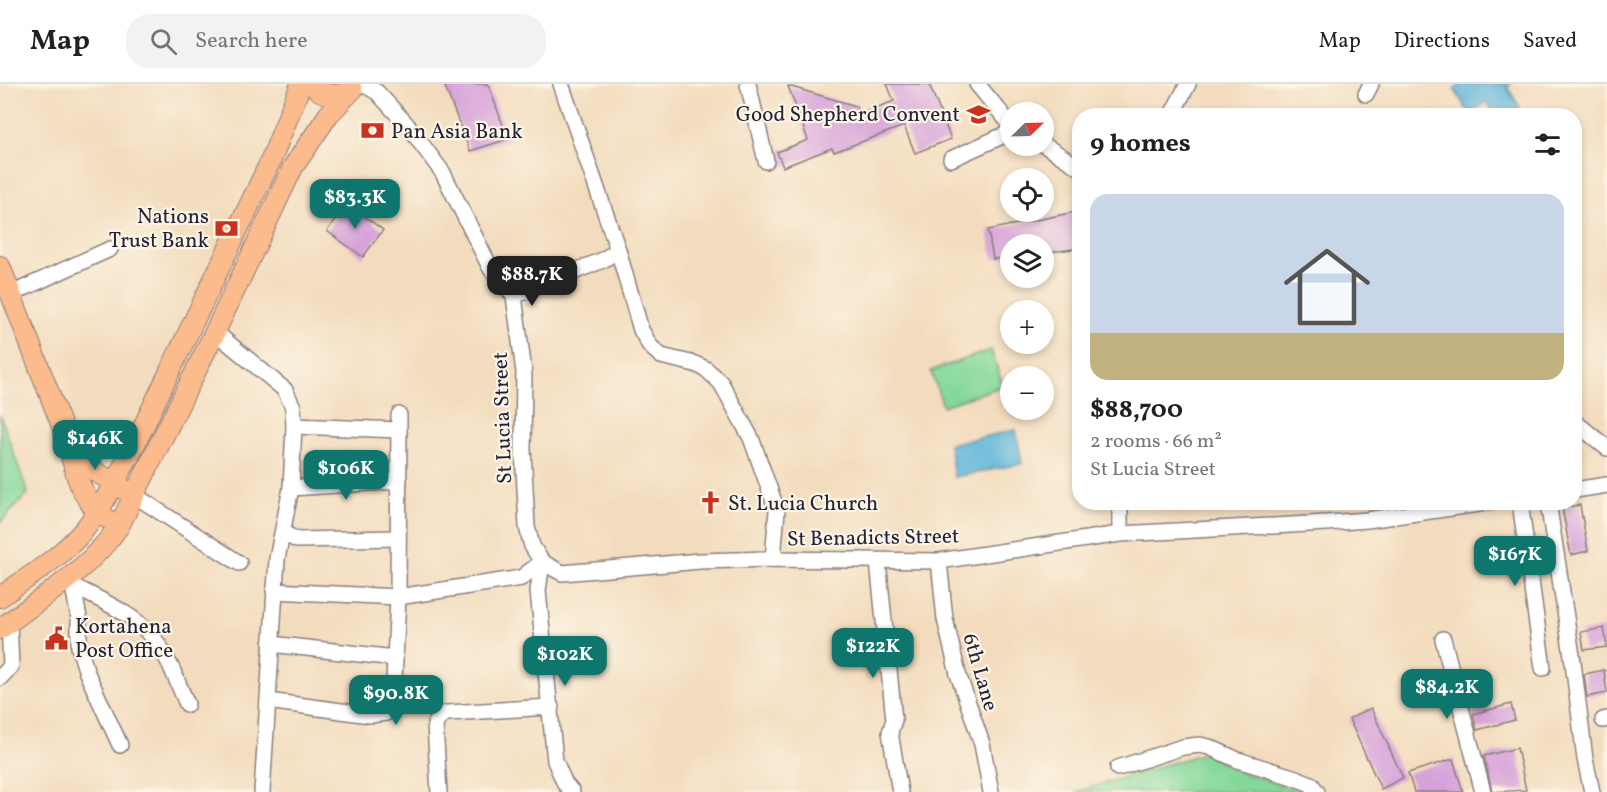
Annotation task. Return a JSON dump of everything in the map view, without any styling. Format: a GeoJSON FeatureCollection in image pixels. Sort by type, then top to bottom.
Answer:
{"type":"FeatureCollection","features":[{"type":"Feature","properties":{"kind":"main road"},"geometry":{"type":"LineString","coordinates":[[0,597],[68,547],[84,530],[114,483],[271,160],[301,84]]}},
{"type":"Feature","properties":{"kind":"main road"},"geometry":{"type":"LineString","coordinates":[[312,84],[323,93],[333,95],[343,94],[358,86]]}},
{"type":"Feature","properties":{"kind":"main road"},"geometry":{"type":"LineString","coordinates":[[4,626],[72,581],[118,526],[215,332],[293,167],[329,114],[358,86]]}},
{"type":"Feature","properties":{"kind":"main road"},"geometry":{"type":"LineString","coordinates":[[0,266],[68,442],[73,467],[84,494],[96,511],[118,526]]}},
{"type":"Feature","properties":{"kind":"main road"},"geometry":{"type":"LineString","coordinates":[[68,442],[96,472],[135,495]]}},
{"type":"Feature","properties":{"kind":"street"},"geometry":{"type":"LineString","coordinates":[[561,84],[618,250],[641,330],[650,346],[661,356],[695,364],[706,369],[721,383],[751,438],[777,510],[773,559]]}},
{"type":"Feature","properties":{"kind":"street"},"geometry":{"type":"LineString","coordinates":[[748,84],[766,161]]}},
{"type":"Feature","properties":{"kind":"street"},"geometry":{"type":"LineString","coordinates":[[977,84],[1000,112]]}},
{"type":"Feature","properties":{"kind":"street"},"geometry":{"type":"LineString","coordinates":[[1175,108],[1188,84]]}},
{"type":"Feature","properties":{"kind":"street"},"geometry":{"type":"LineString","coordinates":[[358,86],[377,92],[409,127],[443,173],[491,269],[514,296],[603,260],[618,250]]}},
{"type":"Feature","properties":{"kind":"street"},"geometry":{"type":"LineString","coordinates":[[951,159],[1000,137]]}},
{"type":"Feature","properties":{"kind":"street"},"geometry":{"type":"LineString","coordinates":[[1054,152],[1072,163]]}},
{"type":"Feature","properties":{"kind":"street"},"geometry":{"type":"LineString","coordinates":[[11,294],[110,249]]}},
{"type":"Feature","properties":{"kind":"street","name":"St Lucia Street"},"geometry":{"type":"LineString","coordinates":[[514,296],[524,372],[523,449],[527,527],[532,546],[542,562]]}},
{"type":"Feature","properties":{"kind":"street"},"geometry":{"type":"LineString","coordinates":[[215,332],[285,390],[293,407],[291,489],[277,559],[262,792]]}},
{"type":"Feature","properties":{"kind":"street"},"geometry":{"type":"LineString","coordinates":[[268,701],[370,715],[386,713],[393,701],[398,597],[399,423],[294,426]]}},
{"type":"Feature","properties":{"kind":"street"},"geometry":{"type":"LineString","coordinates":[[1582,427],[1607,429]]}},
{"type":"Feature","properties":{"kind":"street"},"geometry":{"type":"LineString","coordinates":[[1582,428],[1607,448]]}},
{"type":"Feature","properties":{"kind":"street"},"geometry":{"type":"LineString","coordinates":[[291,489],[399,482]]}},
{"type":"Feature","properties":{"kind":"street"},"geometry":{"type":"LineString","coordinates":[[1582,489],[1607,485]]}},
{"type":"Feature","properties":{"kind":"street"},"geometry":{"type":"LineString","coordinates":[[135,495],[238,563]]}},
{"type":"Feature","properties":{"kind":"street"},"geometry":{"type":"LineString","coordinates":[[1120,510],[1120,534]]}},
{"type":"Feature","properties":{"kind":"street","name":"St Benadicts Street"},"geometry":{"type":"LineString","coordinates":[[542,562],[562,573],[700,561],[773,559],[939,561],[1120,534],[1327,524],[1437,510]]}},
{"type":"Feature","properties":{"kind":"street"},"geometry":{"type":"LineString","coordinates":[[1521,510],[1543,668]]}},
{"type":"Feature","properties":{"kind":"street"},"geometry":{"type":"LineString","coordinates":[[1549,510],[1573,662],[1585,759],[1592,792]]}},
{"type":"Feature","properties":{"kind":"street"},"geometry":{"type":"LineString","coordinates":[[284,533],[297,540],[398,538]]}},
{"type":"Feature","properties":{"kind":"street"},"geometry":{"type":"LineString","coordinates":[[878,561],[894,720],[890,732],[900,792]]}},
{"type":"Feature","properties":{"kind":"street","name":"6th Lane"},"geometry":{"type":"LineString","coordinates":[[939,561],[945,619],[958,674],[982,744],[991,792]]}},
{"type":"Feature","properties":{"kind":"street"},"geometry":{"type":"LineString","coordinates":[[274,591],[398,597],[521,578],[542,562]]}},
{"type":"Feature","properties":{"kind":"street"},"geometry":{"type":"LineString","coordinates":[[542,562],[538,591],[555,761],[565,784],[572,792]]}},
{"type":"Feature","properties":{"kind":"street"},"geometry":{"type":"LineString","coordinates":[[72,581],[123,612],[151,636],[166,659],[187,705]]}},
{"type":"Feature","properties":{"kind":"street"},"geometry":{"type":"LineString","coordinates":[[72,581],[79,618],[79,647],[84,664],[120,745]]}},
{"type":"Feature","properties":{"kind":"street"},"geometry":{"type":"LineString","coordinates":[[0,678],[11,666],[4,626]]}},
{"type":"Feature","properties":{"kind":"street"},"geometry":{"type":"LineString","coordinates":[[1443,639],[1483,792]]}},
{"type":"Feature","properties":{"kind":"street"},"geometry":{"type":"LineString","coordinates":[[271,644],[395,658]]}},
{"type":"Feature","properties":{"kind":"street"},"geometry":{"type":"LineString","coordinates":[[439,792],[435,725],[440,716],[447,713],[551,707]]}},
{"type":"Feature","properties":{"kind":"street"},"geometry":{"type":"LineString","coordinates":[[1118,768],[1184,747],[1200,745],[1311,784],[1317,792]]}},
{"type":"Feature","properties":{"kind":"green space"},"geometry":{"type":"Polygon","coordinates":[[[991,350],[1000,377],[1000,387],[943,406],[931,371],[991,350]]]}},
{"type":"Feature","properties":{"kind":"green space"},"geometry":{"type":"Polygon","coordinates":[[[0,415],[28,493],[0,523],[0,415]]]}},
{"type":"Feature","properties":{"kind":"green space"},"geometry":{"type":"Polygon","coordinates":[[[1204,753],[1243,773],[1304,792],[1075,792],[1204,753]]]}},
{"type":"Feature","properties":{"kind":"water"},"geometry":{"type":"Polygon","coordinates":[[[1462,84],[1511,84],[1507,87],[1520,107],[1491,108],[1487,102],[1477,108],[1466,108],[1454,89],[1462,84]]]}},
{"type":"Feature","properties":{"kind":"water"},"geometry":{"type":"Polygon","coordinates":[[[1016,430],[1022,464],[954,477],[949,444],[1016,430]]]}},
{"type":"Feature","properties":{"kind":"building"},"geometry":{"type":"Polygon","coordinates":[[[444,84],[488,84],[508,139],[470,151],[444,84]]]}},
{"type":"Feature","properties":{"kind":"building"},"geometry":{"type":"Polygon","coordinates":[[[887,84],[929,84],[951,139],[915,153],[904,126],[834,152],[832,148],[783,167],[777,152],[808,140],[788,86],[856,106],[860,114],[894,101],[887,84]]]}},
{"type":"Feature","properties":{"kind":"building"},"geometry":{"type":"Polygon","coordinates":[[[347,204],[383,230],[363,257],[327,231],[347,204]]]}},
{"type":"Feature","properties":{"kind":"building"},"geometry":{"type":"Polygon","coordinates":[[[1072,213],[1072,249],[1054,252],[1054,234],[1000,234],[1000,258],[993,259],[988,230],[1027,222],[1054,222],[1054,216],[1072,213]]]}},
{"type":"Feature","properties":{"kind":"building"},"geometry":{"type":"Polygon","coordinates":[[[1562,510],[1581,510],[1588,551],[1571,555],[1562,510]]]}},
{"type":"Feature","properties":{"kind":"building"},"geometry":{"type":"Polygon","coordinates":[[[1604,628],[1607,647],[1584,650],[1581,632],[1604,628]]]}},
{"type":"Feature","properties":{"kind":"building"},"geometry":{"type":"Polygon","coordinates":[[[1604,670],[1607,693],[1587,697],[1584,674],[1604,670]]]}},
{"type":"Feature","properties":{"kind":"building"},"geometry":{"type":"Polygon","coordinates":[[[1511,704],[1515,720],[1477,730],[1473,714],[1511,704]]]}},
{"type":"Feature","properties":{"kind":"building"},"geometry":{"type":"Polygon","coordinates":[[[1371,708],[1403,778],[1381,789],[1349,719],[1371,708]]]}},
{"type":"Feature","properties":{"kind":"building"},"geometry":{"type":"Polygon","coordinates":[[[1517,748],[1526,790],[1492,792],[1484,756],[1517,748]]]}},
{"type":"Feature","properties":{"kind":"building"},"geometry":{"type":"Polygon","coordinates":[[[1453,759],[1463,792],[1414,792],[1408,773],[1453,759]]]}},
{"type":"Feature","properties":{"kind":"place","name":"Good Shepherd Convent"},"geometry":{"type":"Point","coordinates":[978,114]}},
{"type":"Feature","properties":{"kind":"place","name":"Pan Asia Bank"},"geometry":{"type":"Point","coordinates":[373,131]}},
{"type":"Feature","properties":{"kind":"place","name":"Nations Trust Bank"},"geometry":{"type":"Point","coordinates":[227,228]}},
{"type":"Feature","properties":{"kind":"place","name":"St. Lucia Church"},"geometry":{"type":"Point","coordinates":[710,503]}},
{"type":"Feature","properties":{"kind":"place","name":"Kortahena Post Office"},"geometry":{"type":"Point","coordinates":[57,638]}}]}
